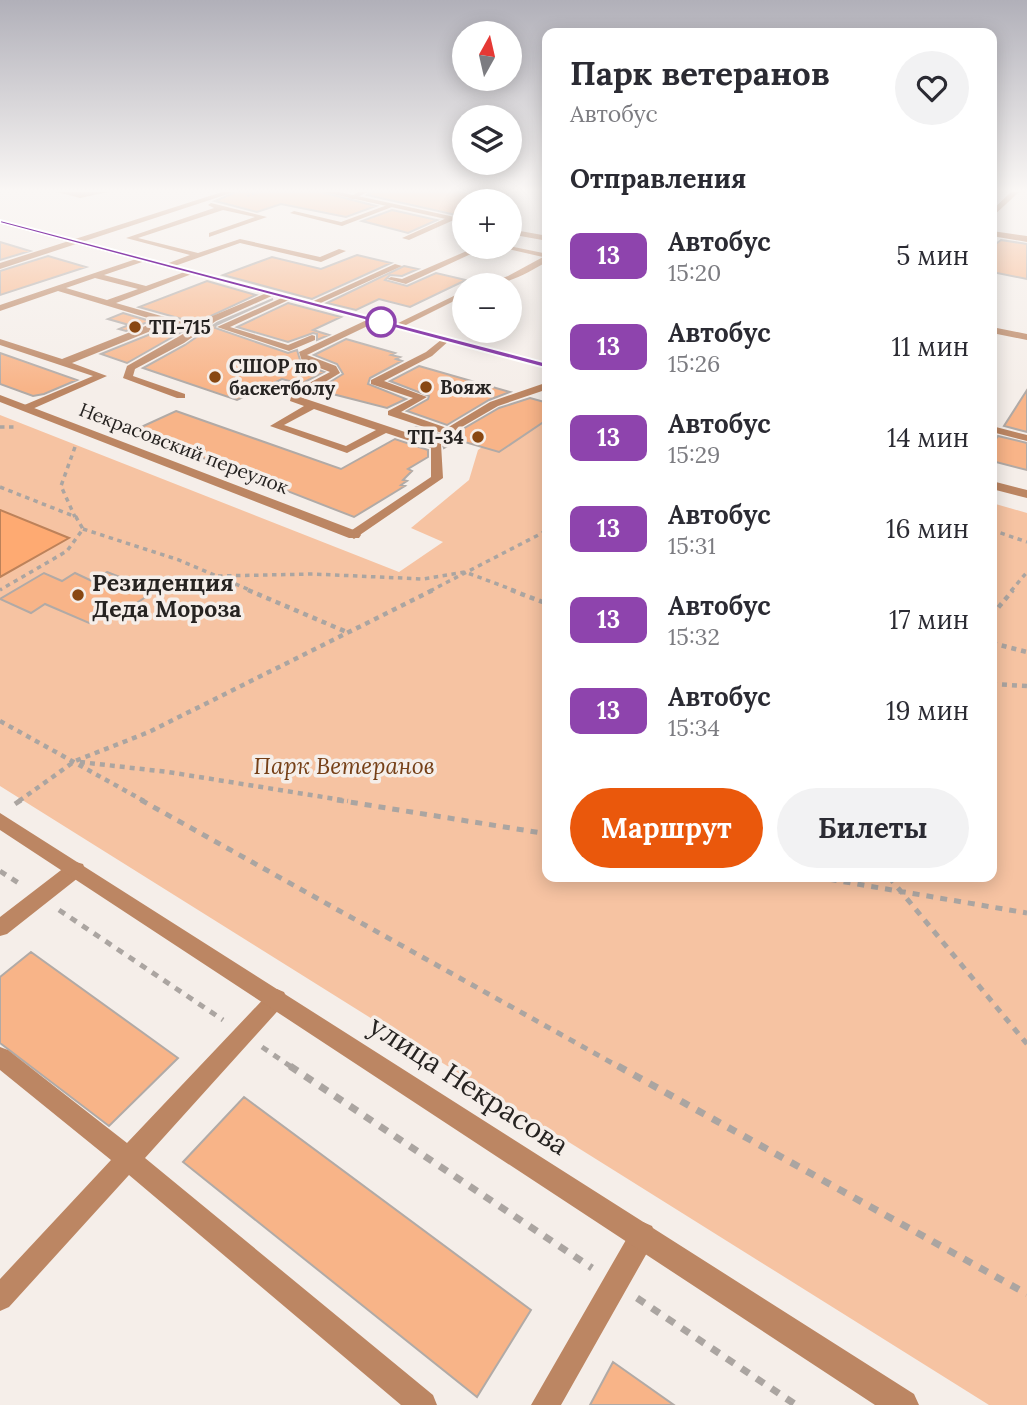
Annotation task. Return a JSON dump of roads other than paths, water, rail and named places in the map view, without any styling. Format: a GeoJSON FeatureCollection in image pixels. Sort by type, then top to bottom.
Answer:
{"type":"FeatureCollection","features":[{"type":"Feature","properties":{"kind":"street"},"geometry":{"type":"LineString","coordinates":[[0,266],[26,258]]}},
{"type":"Feature","properties":{"kind":"street"},"geometry":{"type":"LineString","coordinates":[[136,258],[542,364]]}},
{"type":"Feature","properties":{"kind":"street"},"geometry":{"type":"LineString","coordinates":[[997,331],[1027,337]]}},
{"type":"Feature","properties":{"kind":"street","name":"Некрасовский переулок"},"geometry":{"type":"LineString","coordinates":[[0,398],[354,535]]}},
{"type":"Feature","properties":{"kind":"street"},"geometry":{"type":"LineString","coordinates":[[997,486],[1027,495]]}},
{"type":"Feature","properties":{"kind":"street","name":"улица Некрасова"},"geometry":{"type":"LineString","coordinates":[[5,813],[76,869],[903,1405]]}},
{"type":"Feature","properties":{"kind":"lane"},"geometry":{"type":"LineString","coordinates":[[169,266],[191,258]]}},
{"type":"Feature","properties":{"kind":"lane"},"geometry":{"type":"LineString","coordinates":[[0,307],[142,259]]}},
{"type":"Feature","properties":{"kind":"lane"},"geometry":{"type":"LineString","coordinates":[[391,279],[403,282],[455,259]]}},
{"type":"Feature","properties":{"kind":"lane"},"geometry":{"type":"LineString","coordinates":[[520,273],[542,260]]}},
{"type":"Feature","properties":{"kind":"lane"},"geometry":{"type":"LineString","coordinates":[[312,304],[398,266]]}},
{"type":"Feature","properties":{"kind":"lane"},"geometry":{"type":"LineString","coordinates":[[110,302],[193,272]]}},
{"type":"Feature","properties":{"kind":"lane"},"geometry":{"type":"LineString","coordinates":[[94,275],[147,289]]}},
{"type":"Feature","properties":{"kind":"lane"},"geometry":{"type":"LineString","coordinates":[[57,288],[198,330]]}},
{"type":"Feature","properties":{"kind":"lane"},"geometry":{"type":"LineString","coordinates":[[181,396],[128,378],[130,368],[213,319],[272,294]]}},
{"type":"Feature","properties":{"kind":"lane"},"geometry":{"type":"LineString","coordinates":[[289,298],[222,327],[289,348],[361,317]]}},
{"type":"Feature","properties":{"kind":"lane"},"geometry":{"type":"LineString","coordinates":[[397,326],[452,299]]}},
{"type":"Feature","properties":{"kind":"lane"},"geometry":{"type":"LineString","coordinates":[[354,535],[437,478],[437,446],[296,401],[294,396],[335,371],[305,359],[302,354],[373,320]]}},
{"type":"Feature","properties":{"kind":"lane"},"geometry":{"type":"LineString","coordinates":[[62,363],[166,321]]}},
{"type":"Feature","properties":{"kind":"lane"},"geometry":{"type":"LineString","coordinates":[[446,340],[429,354],[375,382],[422,397],[391,413],[448,432],[494,404],[542,386]]}},
{"type":"Feature","properties":{"kind":"lane"},"geometry":{"type":"LineString","coordinates":[[0,342],[102,376],[26,408]]}},
{"type":"Feature","properties":{"kind":"lane"},"geometry":{"type":"LineString","coordinates":[[311,406],[275,426],[347,450],[384,429]]}},
{"type":"Feature","properties":{"kind":"lane"},"geometry":{"type":"LineString","coordinates":[[997,430],[1027,438]]}},
{"type":"Feature","properties":{"kind":"lane"},"geometry":{"type":"LineString","coordinates":[[0,928],[76,869]]}},
{"type":"Feature","properties":{"kind":"lane"},"geometry":{"type":"LineString","coordinates":[[0,1298],[277,998]]}},
{"type":"Feature","properties":{"kind":"lane"},"geometry":{"type":"LineString","coordinates":[[0,1057],[128,1159],[423,1405]]}},
{"type":"Feature","properties":{"kind":"lane"},"geometry":{"type":"LineString","coordinates":[[545,1405],[643,1235]]}},
{"type":"Feature","properties":{"kind":"place","name":"ТП-715"},"geometry":{"type":"Point","coordinates":[135,327]}},
{"type":"Feature","properties":{"kind":"place","name":"СШОР по баскетболу"},"geometry":{"type":"Point","coordinates":[215,377]}},
{"type":"Feature","properties":{"kind":"place","name":"Вояж"},"geometry":{"type":"Point","coordinates":[426,387]}},
{"type":"Feature","properties":{"kind":"place","name":"ТП-34"},"geometry":{"type":"Point","coordinates":[478,437]}},
{"type":"Feature","properties":{"kind":"place","name":"Резиденция Деда Мороза"},"geometry":{"type":"Point","coordinates":[78,595]}},
{"type":"Feature","properties":{"kind":"park label","name":"Парк Ветеранов"},"geometry":{"type":"Point","coordinates":[344,765]}}]}
